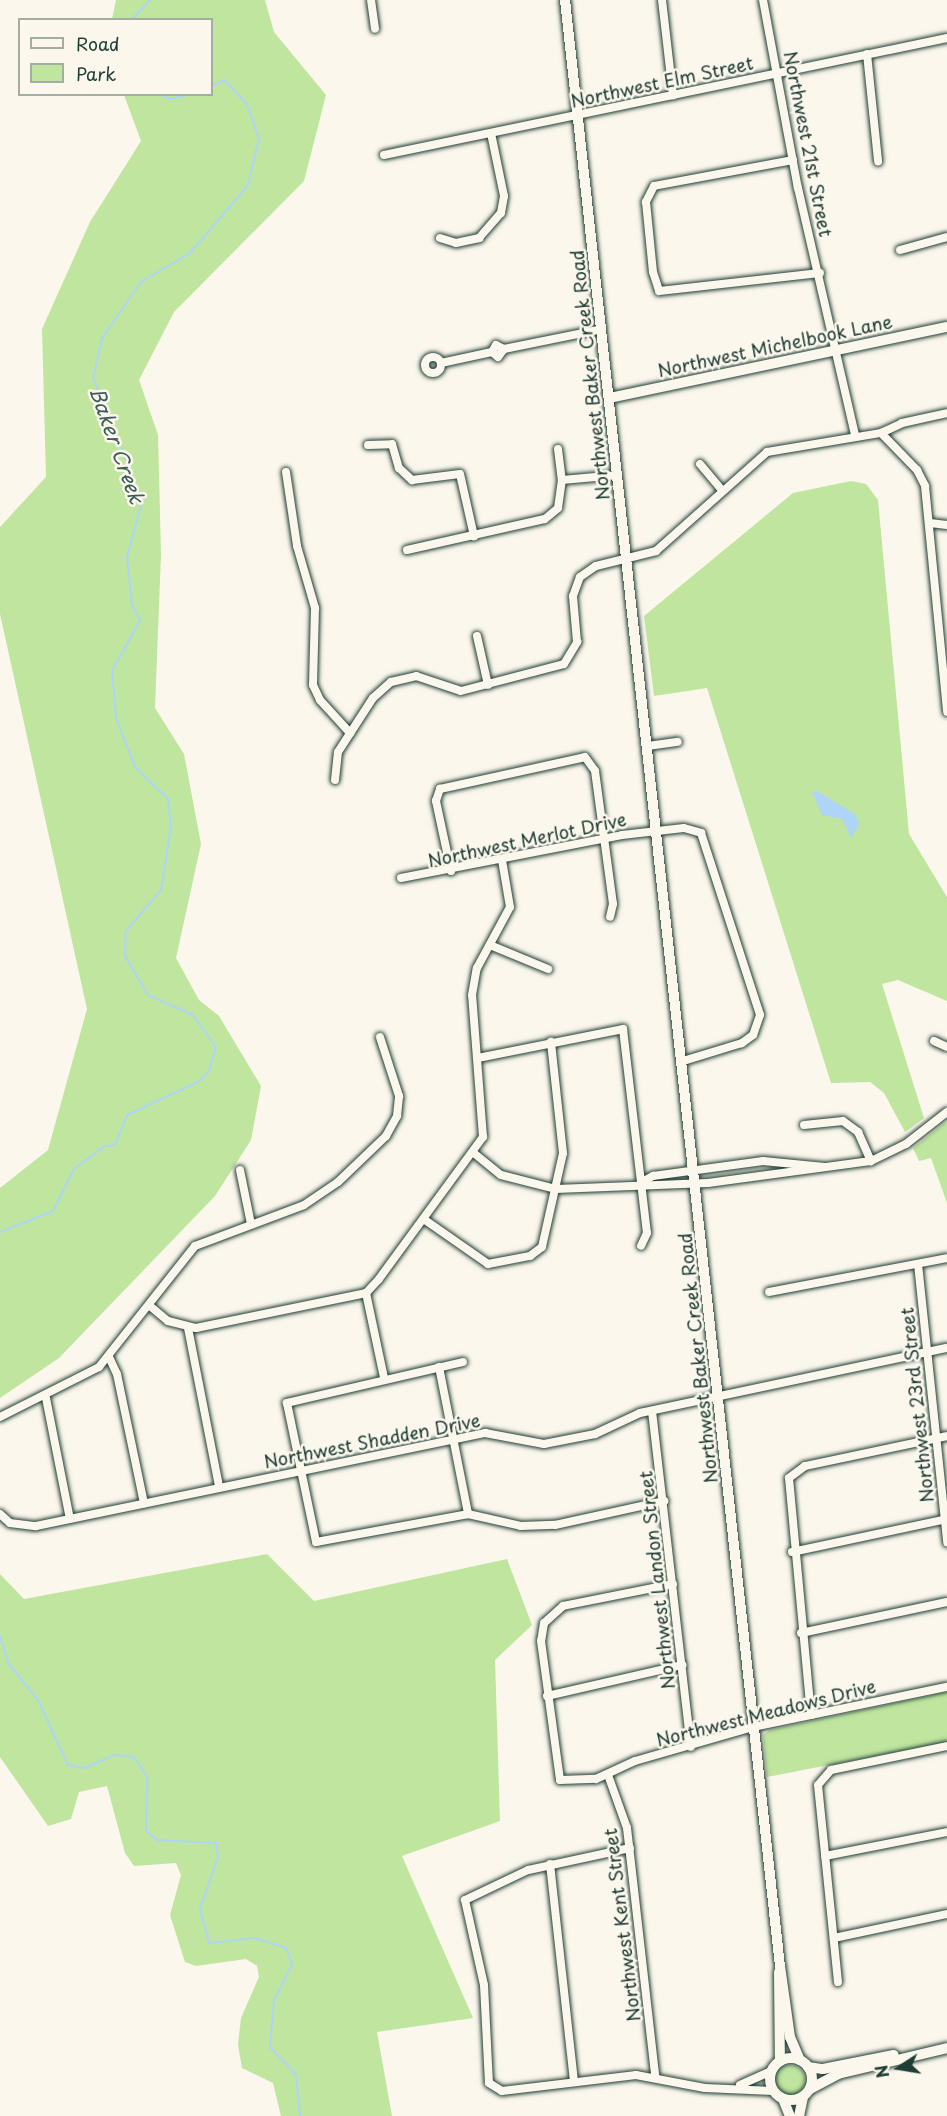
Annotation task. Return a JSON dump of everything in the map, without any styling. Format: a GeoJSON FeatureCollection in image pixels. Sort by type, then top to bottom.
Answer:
{"type":"FeatureCollection","features":[{"type":"Feature","properties":{"kind":"main road","name":"Northwest Baker Creek Road"},"geometry":{"type":"LineString","coordinates":[[565,0],[658,831],[780,1966],[790,2037],[804,2064]]}},
{"type":"Feature","properties":{"kind":"main road","name":"Northwest Michelbook Lane"},"geometry":{"type":"LineString","coordinates":[[609,398],[947,327]]}},
{"type":"Feature","properties":{"kind":"main road","name":"Northwest Baker Creek Road"},"geometry":{"type":"LineString","coordinates":[[780,1966],[780,2061]]}},
{"type":"Feature","properties":{"kind":"main road"},"geometry":{"type":"LineString","coordinates":[[790,2116],[783,2099],[773,2091],[772,2071],[780,2061],[823,2069],[947,2048]]}},
{"type":"Feature","properties":{"kind":"main road"},"geometry":{"type":"LineString","coordinates":[[783,2099],[806,2093],[838,2074],[947,2048]]}},
{"type":"Feature","properties":{"kind":"main road"},"geometry":{"type":"LineString","coordinates":[[799,2116],[806,2093],[804,2064]]}},
{"type":"Feature","properties":{"kind":"street"},"geometry":{"type":"LineString","coordinates":[[371,0],[375,29]]}},
{"type":"Feature","properties":{"kind":"street"},"geometry":{"type":"LineString","coordinates":[[662,0],[673,96]]}},
{"type":"Feature","properties":{"kind":"street","name":"Northwest 21st Street"},"geometry":{"type":"LineString","coordinates":[[763,0],[779,73],[794,160],[855,434]]}},
{"type":"Feature","properties":{"kind":"street","name":"Northwest Elm Street"},"geometry":{"type":"LineString","coordinates":[[384,155],[947,38]]}},
{"type":"Feature","properties":{"kind":"street"},"geometry":{"type":"LineString","coordinates":[[867,54],[878,161]]}},
{"type":"Feature","properties":{"kind":"street"},"geometry":{"type":"LineString","coordinates":[[440,238],[456,243],[479,238],[501,213],[504,196],[491,133]]}},
{"type":"Feature","properties":{"kind":"street"},"geometry":{"type":"LineString","coordinates":[[794,160],[654,186],[646,202],[653,272],[658,291],[820,273]]}},
{"type":"Feature","properties":{"kind":"street"},"geometry":{"type":"LineString","coordinates":[[900,250],[947,237]]}},
{"type":"Feature","properties":{"kind":"street"},"geometry":{"type":"LineString","coordinates":[[441,363],[492,352],[496,345],[504,349],[602,329]]}},
{"type":"Feature","properties":{"kind":"street"},"geometry":{"type":"LineString","coordinates":[[335,780],[338,752],[373,698],[397,679],[416,676],[453,691],[553,670],[569,660],[577,642],[575,584],[596,566],[627,561],[656,551],[767,452],[855,434],[881,434],[902,423],[947,413]]}},
{"type":"Feature","properties":{"kind":"street"},"geometry":{"type":"LineString","coordinates":[[881,434],[917,470],[930,523],[947,711]]}},
{"type":"Feature","properties":{"kind":"street"},"geometry":{"type":"LineString","coordinates":[[368,445],[392,444],[399,468],[412,480],[460,474],[474,536]]}},
{"type":"Feature","properties":{"kind":"street"},"geometry":{"type":"LineString","coordinates":[[407,550],[545,519],[558,508],[562,480],[558,449]]}},
{"type":"Feature","properties":{"kind":"street"},"geometry":{"type":"LineString","coordinates":[[700,464],[723,490]]}},
{"type":"Feature","properties":{"kind":"street"},"geometry":{"type":"LineString","coordinates":[[286,472],[297,546],[315,608],[314,685],[325,707],[350,733]]}},
{"type":"Feature","properties":{"kind":"street"},"geometry":{"type":"LineString","coordinates":[[562,480],[618,475]]}},
{"type":"Feature","properties":{"kind":"street"},"geometry":{"type":"LineString","coordinates":[[930,523],[947,525]]}},
{"type":"Feature","properties":{"kind":"street"},"geometry":{"type":"LineString","coordinates":[[477,636],[488,685]]}},
{"type":"Feature","properties":{"kind":"street"},"geometry":{"type":"LineString","coordinates":[[648,746],[678,742]]}},
{"type":"Feature","properties":{"kind":"street"},"geometry":{"type":"LineString","coordinates":[[451,871],[436,801],[440,789],[567,759],[585,757],[593,765],[613,904],[609,917]]}},
{"type":"Feature","properties":{"kind":"street","name":"Northwest Merlot Drive"},"geometry":{"type":"LineString","coordinates":[[401,878],[451,871],[603,839],[658,831],[693,829],[704,837],[759,1007],[749,1039],[682,1061]]}},
{"type":"Feature","properties":{"kind":"street"},"geometry":{"type":"LineString","coordinates":[[150,1306],[188,1328],[366,1293],[425,1220],[475,1154],[484,1122],[472,995],[490,945],[510,907],[502,860]]}},
{"type":"Feature","properties":{"kind":"street"},"geometry":{"type":"LineString","coordinates":[[490,945],[548,969]]}},
{"type":"Feature","properties":{"kind":"street"},"geometry":{"type":"LineString","coordinates":[[478,1058],[623,1029],[647,1233],[641,1246]]}},
{"type":"Feature","properties":{"kind":"street"},"geometry":{"type":"LineString","coordinates":[[0,1418],[46,1398],[109,1357],[195,1246],[322,1195],[386,1136],[399,1096],[380,1037]]}},
{"type":"Feature","properties":{"kind":"street"},"geometry":{"type":"LineString","coordinates":[[934,1041],[947,1047]]}},
{"type":"Feature","properties":{"kind":"street"},"geometry":{"type":"LineString","coordinates":[[425,1220],[483,1262],[530,1256],[546,1242],[563,1144],[551,1042]]}},
{"type":"Feature","properties":{"kind":"street"},"geometry":{"type":"LineString","coordinates":[[475,1154],[501,1175],[556,1189],[829,1167],[871,1161],[906,1144],[947,1112]]}},
{"type":"Feature","properties":{"kind":"street"},"geometry":{"type":"LineString","coordinates":[[804,1125],[843,1121],[858,1132],[871,1161]]}},
{"type":"Feature","properties":{"kind":"street"},"geometry":{"type":"LineString","coordinates":[[695,1176],[783,1160],[829,1167]]}},
{"type":"Feature","properties":{"kind":"street"},"geometry":{"type":"LineString","coordinates":[[240,1170],[251,1224]]}},
{"type":"Feature","properties":{"kind":"street"},"geometry":{"type":"LineString","coordinates":[[769,1292],[947,1258]]}},
{"type":"Feature","properties":{"kind":"street","name":"Northwest 23rd Street"},"geometry":{"type":"LineString","coordinates":[[918,1264],[947,1542]]}},
{"type":"Feature","properties":{"kind":"street"},"geometry":{"type":"LineString","coordinates":[[366,1293],[384,1378]]}},
{"type":"Feature","properties":{"kind":"street"},"geometry":{"type":"LineString","coordinates":[[188,1328],[219,1486]]}},
{"type":"Feature","properties":{"kind":"street","name":"Northwest Shadden Drive"},"geometry":{"type":"LineString","coordinates":[[0,1514],[9,1523],[36,1526],[219,1486],[299,1473],[454,1439],[493,1433],[534,1446],[595,1434],[652,1410],[947,1348]]}},
{"type":"Feature","properties":{"kind":"street"},"geometry":{"type":"LineString","coordinates":[[109,1357],[117,1374],[144,1503]]}},
{"type":"Feature","properties":{"kind":"street"},"geometry":{"type":"LineString","coordinates":[[462,1362],[384,1378],[287,1403],[299,1473],[316,1542],[468,1514],[521,1526],[555,1526],[664,1501]]}},
{"type":"Feature","properties":{"kind":"street"},"geometry":{"type":"LineString","coordinates":[[439,1367],[468,1514]]}},
{"type":"Feature","properties":{"kind":"street"},"geometry":{"type":"LineString","coordinates":[[46,1398],[70,1519]]}},
{"type":"Feature","properties":{"kind":"street","name":"Northwest Landon Street"},"geometry":{"type":"LineString","coordinates":[[652,1410],[691,1747]]}},
{"type":"Feature","properties":{"kind":"street"},"geometry":{"type":"LineString","coordinates":[[810,1715],[786,1492],[796,1470],[947,1436]]}},
{"type":"Feature","properties":{"kind":"street"},"geometry":{"type":"LineString","coordinates":[[792,1552],[946,1519]]}},
{"type":"Feature","properties":{"kind":"street"},"geometry":{"type":"LineString","coordinates":[[673,1584],[563,1606],[546,1621],[541,1641],[547,1696],[682,1665]]}},
{"type":"Feature","properties":{"kind":"street"},"geometry":{"type":"LineString","coordinates":[[801,1633],[947,1602]]}},
{"type":"Feature","properties":{"kind":"street","name":"Northwest Meadows Drive"},"geometry":{"type":"LineString","coordinates":[[547,1696],[560,1780],[608,1775],[635,1761],[691,1747],[753,1727],[947,1686]]}},
{"type":"Feature","properties":{"kind":"street"},"geometry":{"type":"LineString","coordinates":[[838,1982],[817,1794],[827,1774],[947,1746]]}},
{"type":"Feature","properties":{"kind":"street","name":"Northwest Kent Street"},"geometry":{"type":"LineString","coordinates":[[608,1775],[622,1807],[630,1848],[655,2075]]}},
{"type":"Feature","properties":{"kind":"street"},"geometry":{"type":"LineString","coordinates":[[825,1856],[947,1832]]}},
{"type":"Feature","properties":{"kind":"street"},"geometry":{"type":"LineString","coordinates":[[630,1848],[549,1864],[516,1874],[465,1900],[482,1972],[483,2038],[492,2087],[502,2091],[655,2075],[705,2088],[735,2087],[773,2091]]}},
{"type":"Feature","properties":{"kind":"street"},"geometry":{"type":"LineString","coordinates":[[549,1864],[574,2082]]}},
{"type":"Feature","properties":{"kind":"street"},"geometry":{"type":"LineString","coordinates":[[834,1938],[947,1914]]}},
{"type":"Feature","properties":{"kind":"street"},"geometry":{"type":"LineString","coordinates":[[735,2087],[772,2071]]}},
{"type":"Feature","properties":{"kind":"green space"},"geometry":{"type":"Polygon","coordinates":[[[116,0],[265,0],[274,32],[326,95],[304,181],[174,312],[139,380],[158,435],[161,554],[155,708],[184,754],[201,844],[176,958],[199,1000],[219,1016],[261,1086],[251,1140],[215,1196],[59,1358],[0,1398],[0,1188],[48,1150],[87,1009],[0,614],[0,527],[46,477],[42,329],[90,222],[141,141],[124,96],[213,96],[213,18],[112,18],[116,0]]]}},
{"type":"Feature","properties":{"kind":"green space"},"geometry":{"type":"Polygon","coordinates":[[[851,481],[866,484],[878,500],[909,834],[947,897],[947,1001],[898,980],[882,984],[924,1118],[905,1132],[884,1093],[870,1082],[831,1083],[707,688],[654,696],[644,616],[793,493],[851,481]]]}},
{"type":"Feature","properties":{"kind":"green space"},"geometry":{"type":"Polygon","coordinates":[[[947,1121],[947,1203],[931,1158],[919,1161],[913,1148],[947,1121]]]}},
{"type":"Feature","properties":{"kind":"green space"},"geometry":{"type":"Polygon","coordinates":[[[267,1554],[314,1601],[507,1559],[532,1625],[495,1660],[500,1821],[402,1856],[473,2018],[377,2032],[392,2116],[281,2116],[273,2083],[242,2068],[238,2045],[241,2018],[259,1977],[257,1966],[246,1959],[196,1966],[185,1962],[170,1915],[181,1875],[176,1863],[134,1866],[125,1853],[107,1786],[79,1792],[71,1819],[48,1826],[0,1757],[0,1574],[24,1599],[267,1554]]]}},
{"type":"Feature","properties":{"kind":"green space"},"geometry":{"type":"Polygon","coordinates":[[[947,1692],[947,1742],[767,1777],[763,1735],[770,1730],[947,1692]]]}},
{"type":"Feature","properties":{"kind":"green space"},"geometry":{"type":"Polygon","coordinates":[[[790,2065],[796,2066],[804,2074],[804,2086],[796,2094],[790,2095],[784,2094],[776,2086],[775,2080],[776,2074],[784,2066],[790,2065]]]}},
{"type":"Feature","properties":{"kind":"water"},"geometry":{"type":"Polygon","coordinates":[[[817,791],[856,815],[859,825],[851,838],[842,819],[822,815],[812,792],[817,791]]]}},
{"type":"Feature","properties":{"kind":"waterway","name":"Baker Creek"},"geometry":{"type":"LineString","coordinates":[[133,18],[150,0]]}},
{"type":"Feature","properties":{"kind":"waterway","name":"Baker Creek"},"geometry":{"type":"LineString","coordinates":[[0,1232],[53,1211],[74,1169],[104,1146],[115,1145],[127,1115],[200,1081],[209,1071],[216,1047],[193,1015],[148,995],[125,956],[126,931],[161,890],[171,826],[168,799],[135,767],[116,718],[112,671],[140,620],[132,605],[127,557],[142,501],[93,378],[102,338],[141,282],[190,253],[248,185],[259,139],[247,104],[224,80],[213,86]]}},
{"type":"Feature","properties":{"kind":"waterway","name":"Baker Creek"},"geometry":{"type":"LineString","coordinates":[[164,96],[170,99],[183,96]]}},
{"type":"Feature","properties":{"kind":"waterway","name":"Baker Creek"},"geometry":{"type":"LineString","coordinates":[[0,1636],[8,1663],[38,1700],[68,1765],[84,1768],[114,1755],[134,1757],[147,1777],[146,1831],[157,1840],[216,1843],[218,1857],[200,1909],[209,1943],[255,1938],[286,1948],[292,1964],[274,2001],[270,2047],[296,2075],[300,2116]]}}]}
